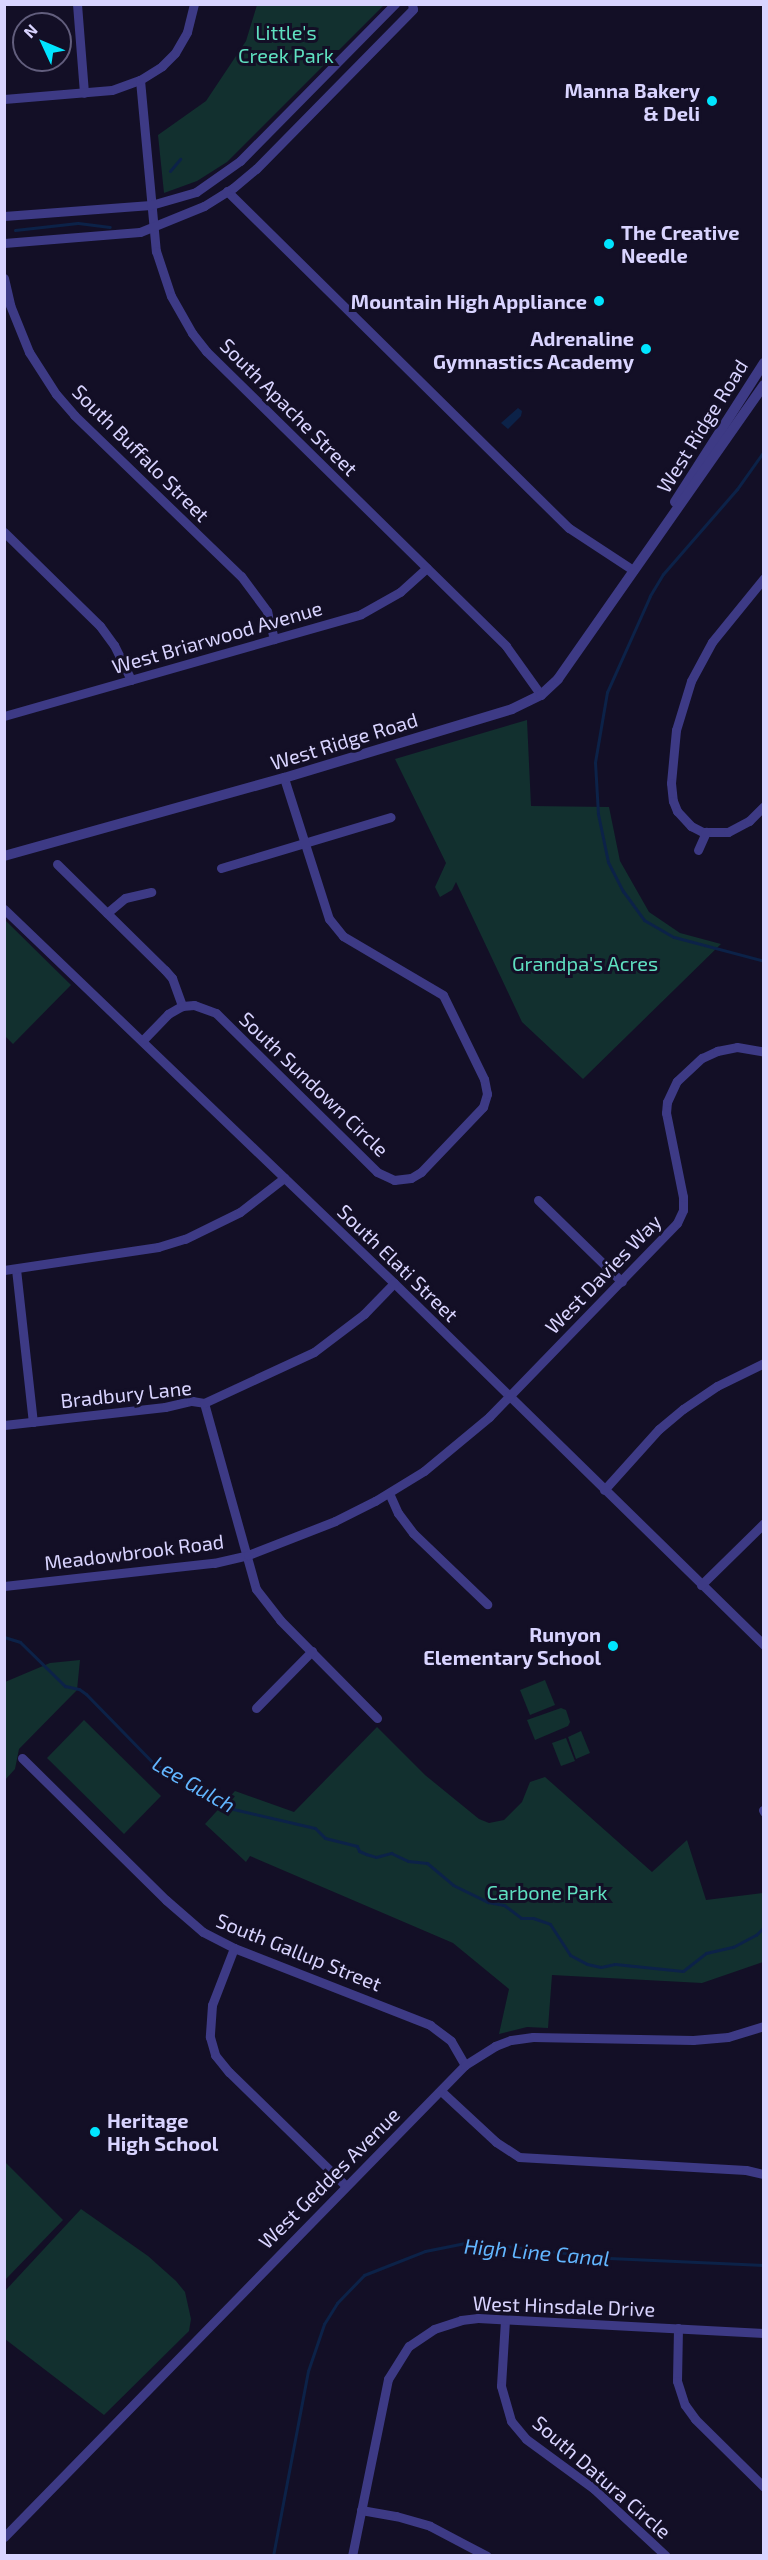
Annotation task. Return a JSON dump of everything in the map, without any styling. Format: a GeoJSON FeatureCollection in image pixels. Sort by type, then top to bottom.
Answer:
{"type":"FeatureCollection","features":[{"type":"Feature","properties":{"kind":"street"},"geometry":{"type":"LineString","coordinates":[[77,4],[84,93]]}},
{"type":"Feature","properties":{"kind":"street"},"geometry":{"type":"LineString","coordinates":[[4,99],[112,90],[140,80],[162,66],[175,53],[187,32],[194,4]]}},
{"type":"Feature","properties":{"kind":"street"},"geometry":{"type":"LineString","coordinates":[[4,216],[151,206],[196,192],[228,172],[395,4]]}},
{"type":"Feature","properties":{"kind":"street"},"geometry":{"type":"LineString","coordinates":[[4,243],[140,232],[204,206],[228,192],[256,169],[315,110],[413,9],[412,4]]}},
{"type":"Feature","properties":{"kind":"street","name":"South Apache Street"},"geometry":{"type":"LineString","coordinates":[[140,80],[156,250],[171,296],[199,342],[506,646],[541,695]]}},
{"type":"Feature","properties":{"kind":"street"},"geometry":{"type":"LineString","coordinates":[[302,98],[315,110]]}},
{"type":"Feature","properties":{"kind":"street"},"geometry":{"type":"LineString","coordinates":[[228,192],[569,528],[633,570]]}},
{"type":"Feature","properties":{"kind":"street","name":"South Buffalo Street"},"geometry":{"type":"LineString","coordinates":[[4,278],[14,316],[29,352],[56,394],[74,415],[241,576],[267,611],[274,639]]}},
{"type":"Feature","properties":{"kind":"street","name":"West Ridge Road"},"geometry":{"type":"LineString","coordinates":[[633,570],[764,363]]}},
{"type":"Feature","properties":{"kind":"street","name":"West Ridge Road"},"geometry":{"type":"LineString","coordinates":[[4,855],[284,778],[512,709],[541,695],[558,679],[764,386]]}},
{"type":"Feature","properties":{"kind":"street"},"geometry":{"type":"LineString","coordinates":[[4,532],[100,626],[114,645],[131,680]]}},
{"type":"Feature","properties":{"kind":"street","name":"West Briarwood Avenue"},"geometry":{"type":"LineString","coordinates":[[4,716],[373,609],[400,592],[427,568]]}},
{"type":"Feature","properties":{"kind":"street"},"geometry":{"type":"LineString","coordinates":[[764,578],[712,642],[691,681],[676,730],[672,756],[673,801],[683,819],[706,832],[720,834],[741,827],[764,806]]}},
{"type":"Feature","properties":{"kind":"street","name":"South Sundown Circle"},"geometry":{"type":"LineString","coordinates":[[182,1006],[194,1005],[216,1013],[377,1172],[389,1178],[404,1180],[417,1175],[478,1114],[485,1102],[487,1088],[449,1004],[434,988],[344,936],[333,926],[284,778]]}},
{"type":"Feature","properties":{"kind":"street"},"geometry":{"type":"LineString","coordinates":[[221,868],[391,818]]}},
{"type":"Feature","properties":{"kind":"street"},"geometry":{"type":"LineString","coordinates":[[698,850],[706,832]]}},
{"type":"Feature","properties":{"kind":"street"},"geometry":{"type":"LineString","coordinates":[[57,864],[172,978],[182,1006],[168,1014],[143,1040]]}},
{"type":"Feature","properties":{"kind":"street"},"geometry":{"type":"LineString","coordinates":[[107,913],[125,898],[151,892]]}},
{"type":"Feature","properties":{"kind":"street","name":"South Elati Street"},"geometry":{"type":"LineString","coordinates":[[4,909],[394,1283],[764,1645]]}},
{"type":"Feature","properties":{"kind":"street","name":"West Davies Way"},"geometry":{"type":"LineString","coordinates":[[509,1398],[672,1229],[682,1210],[683,1197],[666,1113],[667,1102],[677,1081],[702,1058],[717,1051],[737,1047],[764,1052]]}},
{"type":"Feature","properties":{"kind":"street"},"geometry":{"type":"LineString","coordinates":[[4,1270],[158,1247],[191,1237],[240,1212],[284,1178]]}},
{"type":"Feature","properties":{"kind":"street"},"geometry":{"type":"LineString","coordinates":[[538,1200],[622,1282]]}},
{"type":"Feature","properties":{"kind":"street"},"geometry":{"type":"LineString","coordinates":[[16,1269],[33,1422]]}},
{"type":"Feature","properties":{"kind":"street","name":"Bradbury Lane"},"geometry":{"type":"LineString","coordinates":[[4,1425],[165,1407],[192,1401],[204,1403],[314,1352],[364,1314],[394,1283]]}},
{"type":"Feature","properties":{"kind":"street"},"geometry":{"type":"LineString","coordinates":[[604,1490],[660,1429],[683,1409],[717,1386],[764,1363]]}},
{"type":"Feature","properties":{"kind":"street","name":"Meadowbrook Road"},"geometry":{"type":"LineString","coordinates":[[4,1586],[214,1563],[248,1555],[335,1521],[388,1493],[446,1455],[509,1398]]}},
{"type":"Feature","properties":{"kind":"street"},"geometry":{"type":"LineString","coordinates":[[204,1403],[256,1589],[280,1620],[377,1718]]}},
{"type":"Feature","properties":{"kind":"street"},"geometry":{"type":"LineString","coordinates":[[388,1493],[398,1513],[413,1533],[487,1604]]}},
{"type":"Feature","properties":{"kind":"street"},"geometry":{"type":"LineString","coordinates":[[701,1585],[764,1523]]}},
{"type":"Feature","properties":{"kind":"street"},"geometry":{"type":"LineString","coordinates":[[256,1708],[312,1651]]}},
{"type":"Feature","properties":{"kind":"street","name":"South Gallup Street"},"geometry":{"type":"LineString","coordinates":[[22,1758],[202,1932],[234,1948],[430,2025],[451,2041],[465,2065]]}},
{"type":"Feature","properties":{"kind":"street"},"geometry":{"type":"LineString","coordinates":[[234,1948],[212,2005],[210,2037],[215,2055],[229,2072],[346,2186]]}},
{"type":"Feature","properties":{"kind":"street","name":"West Geddes Avenue"},"geometry":{"type":"LineString","coordinates":[[4,2537],[465,2065],[495,2046],[522,2038],[693,2040],[728,2037],[764,2026]]}},
{"type":"Feature","properties":{"kind":"street"},"geometry":{"type":"LineString","coordinates":[[441,2091],[496,2142],[519,2157],[746,2170],[764,2174]]}},
{"type":"Feature","properties":{"kind":"street","name":"West Hinsdale Drive"},"geometry":{"type":"LineString","coordinates":[[352,2556],[385,2386],[404,2353],[422,2336],[445,2324],[478,2318],[764,2333]]}},
{"type":"Feature","properties":{"kind":"street","name":"South Datura Circle"},"geometry":{"type":"LineString","coordinates":[[505,2320],[501,2386],[511,2421],[526,2439],[594,2488],[666,2556]]}},
{"type":"Feature","properties":{"kind":"street"},"geometry":{"type":"LineString","coordinates":[[678,2328],[677,2380],[685,2405],[695,2419],[764,2487]]}},
{"type":"Feature","properties":{"kind":"street"},"geometry":{"type":"LineString","coordinates":[[361,2510],[396,2516],[430,2526],[487,2556]]}},
{"type":"Feature","properties":{"kind":"green space","name":"Little's Creek Park"},"geometry":{"type":"Polygon","coordinates":[[[257,5],[384,5],[227,162],[197,181],[164,193],[158,135],[206,101],[246,41],[257,5]]]}},
{"type":"Feature","properties":{"kind":"green space","name":"Grandpa's Acres"},"geometry":{"type":"Polygon","coordinates":[[[527,720],[531,806],[609,807],[620,861],[649,912],[680,933],[721,944],[583,1079],[522,1022],[456,882],[452,890],[440,897],[435,887],[446,863],[395,759],[527,720]]]}},
{"type":"Feature","properties":{"kind":"green space"},"geometry":{"type":"Polygon","coordinates":[[[5,920],[71,985],[13,1044],[5,1036],[5,920]]]}},
{"type":"Feature","properties":{"kind":"green space"},"geometry":{"type":"Polygon","coordinates":[[[80,1660],[77,1690],[19,1749],[15,1769],[5,1780],[5,1682],[50,1663],[80,1660]]]}},
{"type":"Feature","properties":{"kind":"green space"},"geometry":{"type":"Polygon","coordinates":[[[545,1680],[555,1705],[530,1715],[520,1690],[545,1680]]]}},
{"type":"Feature","properties":{"kind":"green space"},"geometry":{"type":"Polygon","coordinates":[[[561,1708],[566,1710],[570,1722],[568,1726],[535,1740],[527,1720],[561,1708]]]}},
{"type":"Feature","properties":{"kind":"green space"},"geometry":{"type":"Polygon","coordinates":[[[84,1720],[161,1796],[124,1834],[47,1758],[84,1720]]]}},
{"type":"Feature","properties":{"kind":"green space","name":"Carbone Park"},"geometry":{"type":"Polygon","coordinates":[[[377,1727],[425,1775],[479,1819],[489,1823],[504,1820],[522,1802],[530,1782],[545,1777],[652,1872],[687,1840],[706,1900],[763,1893],[763,1962],[702,1983],[552,1975],[548,2028],[527,2027],[499,2034],[509,1989],[453,1943],[250,1856],[246,1862],[205,1824],[235,1791],[294,1812],[377,1727]]]}},
{"type":"Feature","properties":{"kind":"green space"},"geometry":{"type":"Polygon","coordinates":[[[581,1731],[590,1753],[576,1759],[568,1737],[581,1731]]]}},
{"type":"Feature","properties":{"kind":"green space"},"geometry":{"type":"Polygon","coordinates":[[[566,1738],[575,1761],[561,1766],[552,1743],[566,1738]]]}},
{"type":"Feature","properties":{"kind":"green space"},"geometry":{"type":"Polygon","coordinates":[[[5,2162],[63,2220],[4,2280],[5,2162]]]}},
{"type":"Feature","properties":{"kind":"green space"},"geometry":{"type":"Polygon","coordinates":[[[81,2209],[148,2256],[176,2281],[185,2292],[191,2319],[189,2331],[104,2415],[5,2339],[5,2291],[81,2209]]]}},
{"type":"Feature","properties":{"kind":"water"},"geometry":{"type":"Polygon","coordinates":[[[518,408],[522,411],[521,416],[508,429],[501,423],[518,408]]]}},
{"type":"Feature","properties":{"kind":"waterway"},"geometry":{"type":"LineString","coordinates":[[170,171],[180,159]]}},
{"type":"Feature","properties":{"kind":"waterway"},"geometry":{"type":"LineString","coordinates":[[15,230],[78,223],[110,227]]}},
{"type":"Feature","properties":{"kind":"waterway","name":"High Line Canal"},"geometry":{"type":"LineString","coordinates":[[764,451],[737,489],[663,574],[650,596],[607,692],[595,762],[598,814],[608,862],[623,891],[644,920],[674,937],[764,961]]}},
{"type":"Feature","properties":{"kind":"waterway","name":"Lee Gulch"},"geometry":{"type":"LineString","coordinates":[[4,1637],[20,1642],[65,1686],[79,1689],[86,1694],[153,1763],[203,1793],[217,1798],[229,1808],[315,1828],[325,1838],[357,1846],[359,1851],[376,1857],[391,1853],[408,1861],[427,1863],[453,1885],[488,1902],[504,1905],[521,1918],[533,1918],[550,1924],[570,1955],[587,1964],[601,1967],[615,1964],[683,1971],[706,1953],[733,1947],[756,1935],[764,1927]]}},
{"type":"Feature","properties":{"kind":"waterway","name":"High Line Canal"},"geometry":{"type":"LineString","coordinates":[[273,2556],[308,2371],[324,2324],[337,2303],[364,2275],[425,2251],[470,2242],[609,2258],[764,2265]]}},
{"type":"Feature","properties":{"kind":"place","name":"Manna Bakery & Deli"},"geometry":{"type":"Point","coordinates":[712,101]}},
{"type":"Feature","properties":{"kind":"place","name":"The Creative Needle"},"geometry":{"type":"Point","coordinates":[609,244]}},
{"type":"Feature","properties":{"kind":"place","name":"Mountain High Appliance"},"geometry":{"type":"Point","coordinates":[599,301]}},
{"type":"Feature","properties":{"kind":"place","name":"Adrenaline Gymnastics Academy"},"geometry":{"type":"Point","coordinates":[646,349]}},
{"type":"Feature","properties":{"kind":"place","name":"Runyon Elementary School"},"geometry":{"type":"Point","coordinates":[613,1646]}},
{"type":"Feature","properties":{"kind":"place","name":"Heritage High School"},"geometry":{"type":"Point","coordinates":[95,2132]}}]}
